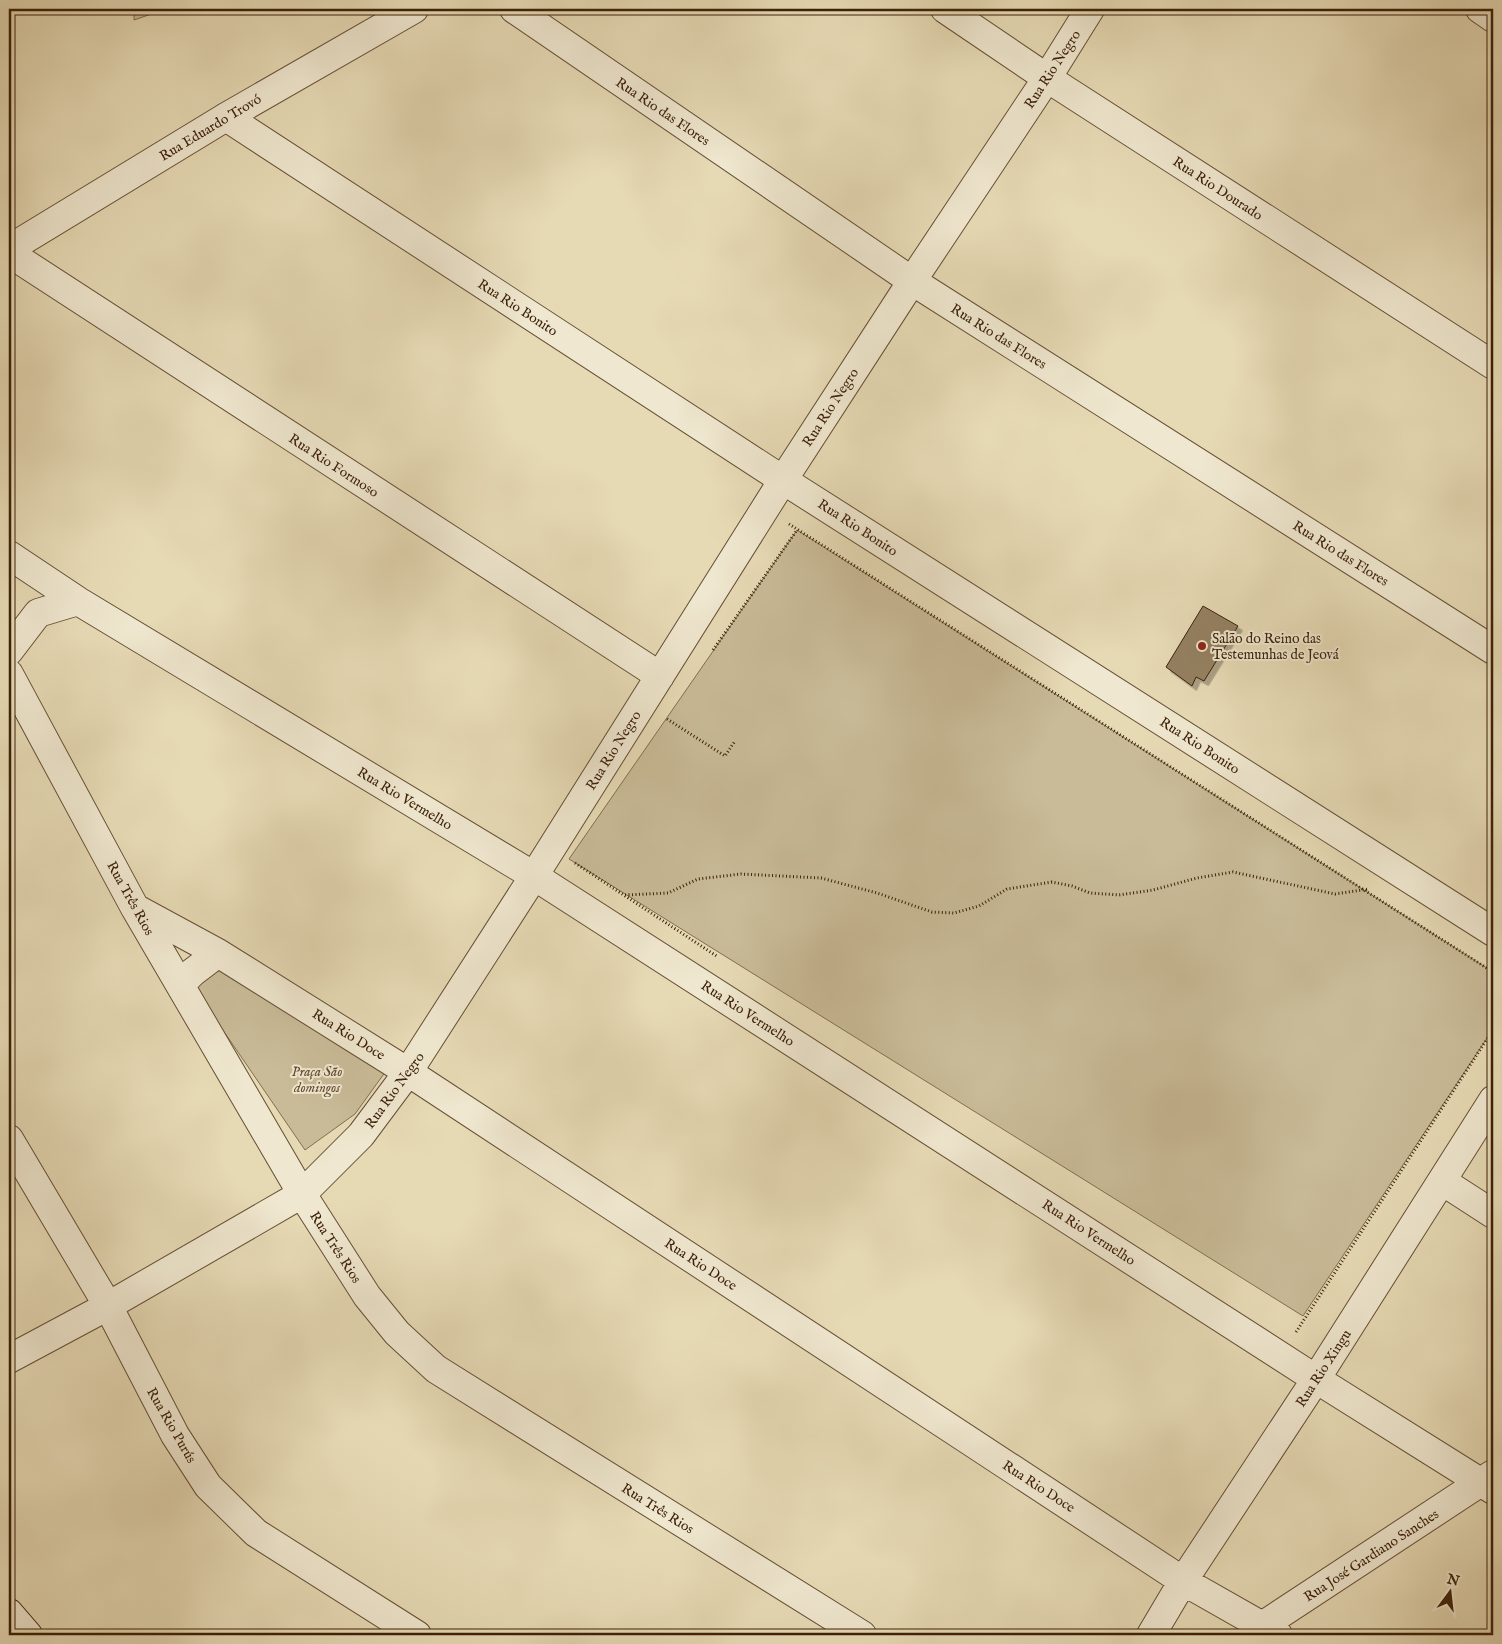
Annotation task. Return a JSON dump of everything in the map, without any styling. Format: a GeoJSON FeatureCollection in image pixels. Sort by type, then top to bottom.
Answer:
{"type":"FeatureCollection","features":[{"type":"Feature","properties":{"kind":"street","name":"Rua Eduardo Trovó"},"geometry":{"type":"LineString","coordinates":[[9,249],[226,117],[414,9]]}},
{"type":"Feature","properties":{"kind":"street","name":"Rua Rio das Flores"},"geometry":{"type":"LineString","coordinates":[[514,9],[912,281],[1493,650]]}},
{"type":"Feature","properties":{"kind":"street","name":"Rua Rio Dourado"},"geometry":{"type":"LineString","coordinates":[[945,9],[1047,78],[1493,365]]}},
{"type":"Feature","properties":{"kind":"street","name":"Rua Rio Negro"},"geometry":{"type":"LineString","coordinates":[[9,1359],[108,1306],[302,1194],[361,1135],[408,1072],[534,876],[783,480],[1047,78],[1090,9]]}},
{"type":"Feature","properties":{"kind":"street"},"geometry":{"type":"LineString","coordinates":[[1480,9],[1493,18]]}},
{"type":"Feature","properties":{"kind":"street","name":"Rua Rio Bonito"},"geometry":{"type":"LineString","coordinates":[[226,117],[783,480],[1493,932]]}},
{"type":"Feature","properties":{"kind":"street","name":"Rua Rio Formoso"},"geometry":{"type":"LineString","coordinates":[[9,253],[660,676]]}},
{"type":"Feature","properties":{"kind":"street","name":"Rua Rio Vermelho"},"geometry":{"type":"LineString","coordinates":[[9,555],[78,601],[534,876],[1316,1379],[1489,1482]]}},
{"type":"Feature","properties":{"kind":"street"},"geometry":{"type":"LineString","coordinates":[[9,651],[38,613],[78,601]]}},
{"type":"Feature","properties":{"kind":"street","name":"Rua Três Rios"},"geometry":{"type":"LineString","coordinates":[[9,674],[135,908],[302,1194],[367,1296],[397,1333],[436,1369],[862,1635]]}},
{"type":"Feature","properties":{"kind":"street","name":"Rua Rio Doce"},"geometry":{"type":"LineString","coordinates":[[135,908],[218,953],[408,1072],[1182,1581],[1263,1632]]}},
{"type":"Feature","properties":{"kind":"street"},"geometry":{"type":"LineString","coordinates":[[180,985],[193,972],[218,953]]}},
{"type":"Feature","properties":{"kind":"street","name":"Rua Rio Xingu"},"geometry":{"type":"LineString","coordinates":[[1151,1635],[1182,1581],[1316,1379],[1493,1100]]}},
{"type":"Feature","properties":{"kind":"street","name":"Rua Rio Purús"},"geometry":{"type":"LineString","coordinates":[[9,1139],[108,1306],[175,1435],[208,1486],[256,1533],[417,1635]]}},
{"type":"Feature","properties":{"kind":"street"},"geometry":{"type":"LineString","coordinates":[[1442,1181],[1493,1214]]}},
{"type":"Feature","properties":{"kind":"street","name":"Rua José Gardiano Sanches"},"geometry":{"type":"LineString","coordinates":[[1263,1632],[1489,1482]]}},
{"type":"Feature","properties":{"kind":"street"},"geometry":{"type":"LineString","coordinates":[[9,1613],[28,1635]]}},
{"type":"Feature","properties":{"kind":"path"},"geometry":{"type":"LineString","coordinates":[[712,653],[797,530],[1493,972]]}},
{"type":"Feature","properties":{"kind":"path"},"geometry":{"type":"LineString","coordinates":[[661,726],[666,718],[725,756],[735,741]]}},
{"type":"Feature","properties":{"kind":"path"},"geometry":{"type":"LineString","coordinates":[[569,859],[723,960]]}},
{"type":"Feature","properties":{"kind":"path"},"geometry":{"type":"LineString","coordinates":[[624,895],[668,892],[698,879],[741,874],[821,878],[876,893],[932,912],[954,913],[979,906],[1007,889],[1052,882],[1072,886],[1090,893],[1119,895],[1152,890],[1197,878],[1233,872],[1335,894],[1362,889]]}},
{"type":"Feature","properties":{"kind":"path"},"geometry":{"type":"LineString","coordinates":[[1288,1329],[1295,1334],[1493,1030]]}},
{"type":"Feature","properties":{"kind":"green space"},"geometry":{"type":"Polygon","coordinates":[[[134,9],[166,9],[134,20],[134,9]]]}},
{"type":"Feature","properties":{"kind":"green space"},"geometry":{"type":"Polygon","coordinates":[[[797,530],[1493,972],[1493,1029],[1303,1316],[569,859],[797,530]]]}},
{"type":"Feature","properties":{"kind":"green space","name":"Praça São domingos"},"geometry":{"type":"Polygon","coordinates":[[[219,962],[391,1064],[355,1114],[305,1150],[192,985],[219,962]]]}},
{"type":"Feature","properties":{"kind":"building","name":"Salão do Reino das Testemunhas de Jeová"},"geometry":{"type":"Polygon","coordinates":[[[1203,606],[1238,626],[1204,681],[1196,677],[1192,686],[1166,667],[1203,606]]]}},
{"type":"Feature","properties":{"kind":"place","name":"Salão do Reino das Testemunhas de Jeová"},"geometry":{"type":"Point","coordinates":[1202,646]}}]}
